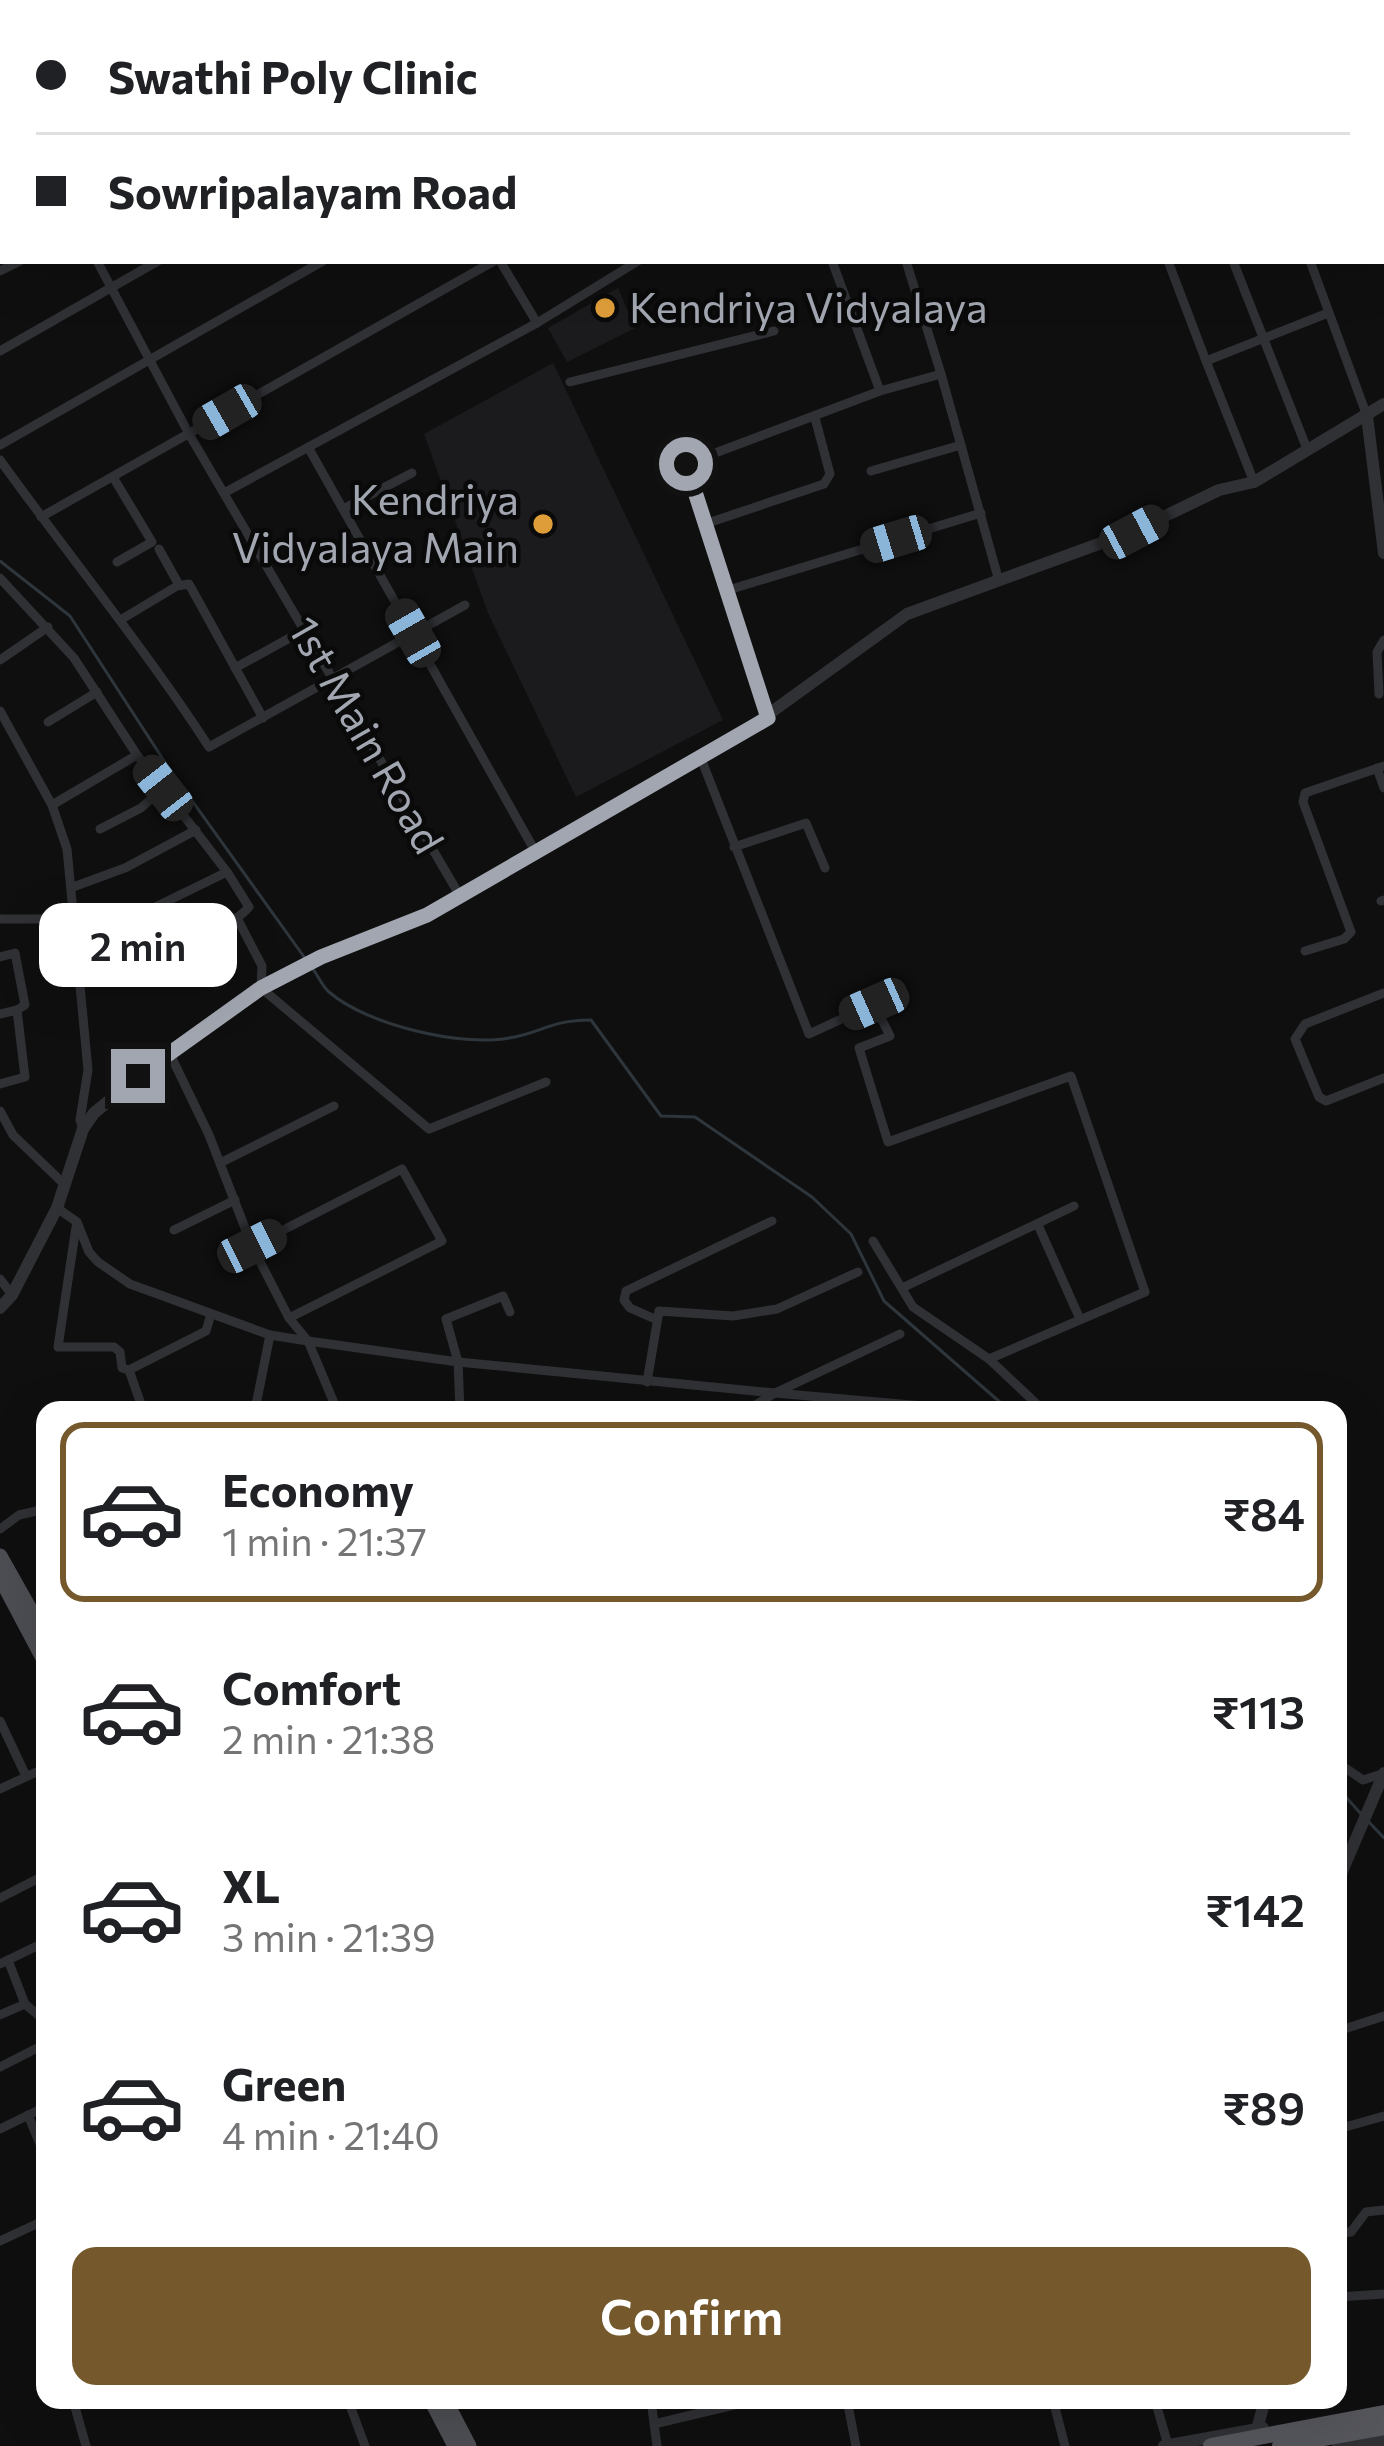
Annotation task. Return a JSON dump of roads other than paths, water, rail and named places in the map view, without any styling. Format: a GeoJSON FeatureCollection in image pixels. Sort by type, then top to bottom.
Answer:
{"type":"FeatureCollection","features":[{"type":"Feature","properties":{"kind":"highway"},"geometry":{"type":"LineString","coordinates":[[1214,2443],[1384,2409]]}},
{"type":"Feature","properties":{"kind":"highway"},"geometry":{"type":"LineString","coordinates":[[1280,2446],[1384,2427]]}},
{"type":"Feature","properties":{"kind":"main road"},"geometry":{"type":"LineString","coordinates":[[0,1556],[36,1620]]}},
{"type":"Feature","properties":{"kind":"main road"},"geometry":{"type":"LineString","coordinates":[[0,1577],[36,1645]]}},
{"type":"Feature","properties":{"kind":"main road"},"geometry":{"type":"LineString","coordinates":[[436,2409],[455,2446]]}},
{"type":"Feature","properties":{"kind":"main road"},"geometry":{"type":"LineString","coordinates":[[450,2409],[469,2446]]}},
{"type":"Feature","properties":{"kind":"street","name":"1st Main Road"},"geometry":{"type":"LineString","coordinates":[[98,264],[189,434],[460,896]]}},
{"type":"Feature","properties":{"kind":"street"},"geometry":{"type":"LineString","coordinates":[[0,351],[153,264]]}},
{"type":"Feature","properties":{"kind":"street"},"geometry":{"type":"LineString","coordinates":[[0,446],[317,264]]}},
{"type":"Feature","properties":{"kind":"street"},"geometry":{"type":"LineString","coordinates":[[41,517],[492,264]]}},
{"type":"Feature","properties":{"kind":"street"},"geometry":{"type":"LineString","coordinates":[[499,264],[537,323]]}},
{"type":"Feature","properties":{"kind":"street"},"geometry":{"type":"LineString","coordinates":[[224,493],[537,323],[633,264]]}},
{"type":"Feature","properties":{"kind":"street"},"geometry":{"type":"LineString","coordinates":[[833,264],[880,391]]}},
{"type":"Feature","properties":{"kind":"street"},"geometry":{"type":"LineString","coordinates":[[907,264],[999,581]]}},
{"type":"Feature","properties":{"kind":"street"},"geometry":{"type":"LineString","coordinates":[[1169,264],[1254,482]]}},
{"type":"Feature","properties":{"kind":"street"},"geometry":{"type":"LineString","coordinates":[[1234,264],[1307,449]]}},
{"type":"Feature","properties":{"kind":"street"},"geometry":{"type":"LineString","coordinates":[[1311,264],[1367,416],[1384,553]]}},
{"type":"Feature","properties":{"kind":"street"},"geometry":{"type":"LineString","coordinates":[[1206,361],[1328,313]]}},
{"type":"Feature","properties":{"kind":"street"},"geometry":{"type":"LineString","coordinates":[[570,382],[774,331]]}},
{"type":"Feature","properties":{"kind":"street"},"geometry":{"type":"LineString","coordinates":[[768,718],[686,464],[880,391],[941,374]]}},
{"type":"Feature","properties":{"kind":"street"},"geometry":{"type":"LineString","coordinates":[[0,1308],[12,1295],[57,1208],[83,1129],[111,1096],[261,988],[321,957],[427,915],[768,718],[907,614],[1134,532],[1219,490],[1254,482],[1384,404]]}},
{"type":"Feature","properties":{"kind":"street"},"geometry":{"type":"LineString","coordinates":[[705,524],[824,484],[830,474],[815,418]]}},
{"type":"Feature","properties":{"kind":"street"},"geometry":{"type":"LineString","coordinates":[[871,471],[961,445]]}},
{"type":"Feature","properties":{"kind":"street"},"geometry":{"type":"LineString","coordinates":[[308,448],[535,851]]}},
{"type":"Feature","properties":{"kind":"street"},"geometry":{"type":"LineString","coordinates":[[0,460],[122,619],[208,747],[465,605]]}},
{"type":"Feature","properties":{"kind":"street"},"geometry":{"type":"LineString","coordinates":[[343,509],[412,473]]}},
{"type":"Feature","properties":{"kind":"street"},"geometry":{"type":"LineString","coordinates":[[113,477],[152,542],[117,562]]}},
{"type":"Feature","properties":{"kind":"street"},"geometry":{"type":"LineString","coordinates":[[725,591],[981,513]]}},
{"type":"Feature","properties":{"kind":"street"},"geometry":{"type":"LineString","coordinates":[[159,549],[179,585]]}},
{"type":"Feature","properties":{"kind":"street"},"geometry":{"type":"LineString","coordinates":[[0,578],[48,627],[249,908],[171,948],[136,958]]}},
{"type":"Feature","properties":{"kind":"street"},"geometry":{"type":"LineString","coordinates":[[122,619],[179,585],[189,584],[263,718]]}},
{"type":"Feature","properties":{"kind":"street"},"geometry":{"type":"LineString","coordinates":[[0,660],[48,627]]}},
{"type":"Feature","properties":{"kind":"street"},"geometry":{"type":"LineString","coordinates":[[235,668],[304,630]]}},
{"type":"Feature","properties":{"kind":"street"},"geometry":{"type":"LineString","coordinates":[[1379,694],[1377,652],[1384,640]]}},
{"type":"Feature","properties":{"kind":"street"},"geometry":{"type":"LineString","coordinates":[[48,722],[97,692]]}},
{"type":"Feature","properties":{"kind":"street"},"geometry":{"type":"LineString","coordinates":[[0,711],[52,805],[68,849],[88,1070],[80,1120],[83,1129]]}},
{"type":"Feature","properties":{"kind":"street"},"geometry":{"type":"LineString","coordinates":[[52,805],[137,755]]}},
{"type":"Feature","properties":{"kind":"street"},"geometry":{"type":"LineString","coordinates":[[700,756],[809,1034],[874,1004],[890,1036],[859,1048],[887,1142],[1071,1076],[1145,1292],[989,1359]]}},
{"type":"Feature","properties":{"kind":"street"},"geometry":{"type":"LineString","coordinates":[[1305,951],[1344,939],[1351,932],[1303,802],[1305,793],[1380,767],[1384,788]]}},
{"type":"Feature","properties":{"kind":"street"},"geometry":{"type":"LineString","coordinates":[[100,829],[141,808],[163,788]]}},
{"type":"Feature","properties":{"kind":"street"},"geometry":{"type":"LineString","coordinates":[[734,848],[806,823],[825,868]]}},
{"type":"Feature","properties":{"kind":"street"},"geometry":{"type":"LineString","coordinates":[[73,887],[124,868],[196,830]]}},
{"type":"Feature","properties":{"kind":"street"},"geometry":{"type":"LineString","coordinates":[[74,929],[145,912],[226,872]]}},
{"type":"Feature","properties":{"kind":"street"},"geometry":{"type":"LineString","coordinates":[[0,919],[56,919],[73,912]]}},
{"type":"Feature","properties":{"kind":"street"},"geometry":{"type":"LineString","coordinates":[[237,918],[262,966],[261,988]]}},
{"type":"Feature","properties":{"kind":"street"},"geometry":{"type":"LineString","coordinates":[[0,957],[15,953],[25,1005],[0,1014]]}},
{"type":"Feature","properties":{"kind":"street"},"geometry":{"type":"LineString","coordinates":[[261,988],[429,1129],[546,1082]]}},
{"type":"Feature","properties":{"kind":"street"},"geometry":{"type":"LineString","coordinates":[[1384,992],[1305,1024],[1295,1039],[1318,1097],[1326,1101],[1384,1078]]}},
{"type":"Feature","properties":{"kind":"street"},"geometry":{"type":"LineString","coordinates":[[0,1084],[25,1077],[17,1010]]}},
{"type":"Feature","properties":{"kind":"street"},"geometry":{"type":"LineString","coordinates":[[169,1052],[252,1246],[289,1318],[308,1341],[333,1401]]}},
{"type":"Feature","properties":{"kind":"street"},"geometry":{"type":"LineString","coordinates":[[220,1163],[334,1106]]}},
{"type":"Feature","properties":{"kind":"street"},"geometry":{"type":"LineString","coordinates":[[0,1111],[13,1136],[64,1184]]}},
{"type":"Feature","properties":{"kind":"street"},"geometry":{"type":"LineString","coordinates":[[252,1246],[402,1169],[442,1241],[289,1318]]}},
{"type":"Feature","properties":{"kind":"street"},"geometry":{"type":"LineString","coordinates":[[174,1230],[235,1200]]}},
{"type":"Feature","properties":{"kind":"street"},"geometry":{"type":"LineString","coordinates":[[902,1288],[1074,1206]]}},
{"type":"Feature","properties":{"kind":"street"},"geometry":{"type":"LineString","coordinates":[[57,1208],[77,1222],[88,1252],[130,1284],[269,1336],[458,1362],[866,1401]]}},
{"type":"Feature","properties":{"kind":"street"},"geometry":{"type":"LineString","coordinates":[[655,1319],[630,1308],[623,1300],[626,1292],[772,1221]]}},
{"type":"Feature","properties":{"kind":"street"},"geometry":{"type":"LineString","coordinates":[[77,1222],[58,1348],[114,1347],[122,1369],[129,1370],[206,1331],[211,1314]]}},
{"type":"Feature","properties":{"kind":"street"},"geometry":{"type":"LineString","coordinates":[[1038,1225],[1080,1319]]}},
{"type":"Feature","properties":{"kind":"street"},"geometry":{"type":"LineString","coordinates":[[872,1241],[913,1306],[989,1359],[1033,1401]]}},
{"type":"Feature","properties":{"kind":"street"},"geometry":{"type":"LineString","coordinates":[[647,1382],[659,1312],[733,1316],[777,1309],[858,1271]]}},
{"type":"Feature","properties":{"kind":"street"},"geometry":{"type":"LineString","coordinates":[[0,1279],[12,1295]]}},
{"type":"Feature","properties":{"kind":"street"},"geometry":{"type":"LineString","coordinates":[[460,1401],[458,1362],[446,1319],[503,1295],[509,1312]]}},
{"type":"Feature","properties":{"kind":"street"},"geometry":{"type":"LineString","coordinates":[[762,1401],[900,1334]]}},
{"type":"Feature","properties":{"kind":"street"},"geometry":{"type":"LineString","coordinates":[[257,1401],[269,1336]]}},
{"type":"Feature","properties":{"kind":"street"},"geometry":{"type":"LineString","coordinates":[[129,1370],[140,1401]]}},
{"type":"Feature","properties":{"kind":"street"},"geometry":{"type":"LineString","coordinates":[[0,1528],[20,1514],[36,1511]]}},
{"type":"Feature","properties":{"kind":"street"},"geometry":{"type":"LineString","coordinates":[[0,1722],[26,1776]]}},
{"type":"Feature","properties":{"kind":"street"},"geometry":{"type":"LineString","coordinates":[[1347,1768],[1363,1780],[1383,1773]]}},
{"type":"Feature","properties":{"kind":"street"},"geometry":{"type":"LineString","coordinates":[[0,1789],[36,1772]]}},
{"type":"Feature","properties":{"kind":"street"},"geometry":{"type":"LineString","coordinates":[[1347,1850],[1383,1773]]}},
{"type":"Feature","properties":{"kind":"street"},"geometry":{"type":"LineString","coordinates":[[0,1898],[36,1880]]}},
{"type":"Feature","properties":{"kind":"street"},"geometry":{"type":"LineString","coordinates":[[36,1946],[4,1962],[25,2004],[36,2013]]}},
{"type":"Feature","properties":{"kind":"street"},"geometry":{"type":"LineString","coordinates":[[0,2015],[25,2004]]}},
{"type":"Feature","properties":{"kind":"street"},"geometry":{"type":"LineString","coordinates":[[1347,2028],[1384,2016]]}},
{"type":"Feature","properties":{"kind":"street"},"geometry":{"type":"LineString","coordinates":[[0,2067],[36,2049]]}},
{"type":"Feature","properties":{"kind":"street"},"geometry":{"type":"LineString","coordinates":[[0,2129],[36,2112]]}},
{"type":"Feature","properties":{"kind":"street"},"geometry":{"type":"LineString","coordinates":[[28,2115],[36,2134]]}},
{"type":"Feature","properties":{"kind":"street"},"geometry":{"type":"LineString","coordinates":[[1347,2126],[1384,2116]]}},
{"type":"Feature","properties":{"kind":"street"},"geometry":{"type":"LineString","coordinates":[[1347,2233],[1366,2212],[1384,2210]]}},
{"type":"Feature","properties":{"kind":"street"},"geometry":{"type":"LineString","coordinates":[[0,2241],[36,2224]]}},
{"type":"Feature","properties":{"kind":"street"},"geometry":{"type":"LineString","coordinates":[[1347,2296],[1384,2294]]}},
{"type":"Feature","properties":{"kind":"street"},"geometry":{"type":"LineString","coordinates":[[76,2409],[86,2446]]}},
{"type":"Feature","properties":{"kind":"street"},"geometry":{"type":"LineString","coordinates":[[351,2409],[365,2446]]}},
{"type":"Feature","properties":{"kind":"street"},"geometry":{"type":"LineString","coordinates":[[652,2409],[657,2446]]}},
{"type":"Feature","properties":{"kind":"street"},"geometry":{"type":"LineString","coordinates":[[689,2409],[691,2415]]}},
{"type":"Feature","properties":{"kind":"street"},"geometry":{"type":"LineString","coordinates":[[654,2424],[717,2409]]}},
{"type":"Feature","properties":{"kind":"street"},"geometry":{"type":"LineString","coordinates":[[849,2409],[856,2446]]}},
{"type":"Feature","properties":{"kind":"street"},"geometry":{"type":"LineString","coordinates":[[1055,2409],[1065,2446]]}},
{"type":"Feature","properties":{"kind":"street"},"geometry":{"type":"LineString","coordinates":[[1157,2409],[1166,2445],[1214,2443],[1257,2429],[1384,2409]]}},
{"type":"Feature","properties":{"kind":"street"},"geometry":{"type":"LineString","coordinates":[[1257,2429],[1263,2409]]}},
{"type":"Feature","properties":{"kind":"street"},"geometry":{"type":"LineString","coordinates":[[1338,2446],[1384,2440]]}},
{"type":"Feature","properties":{"kind":"waterway"},"geometry":{"type":"LineString","coordinates":[[0,561],[70,616],[170,770],[307,961]]}},
{"type":"Feature","properties":{"kind":"waterway"},"geometry":{"type":"LineString","coordinates":[[313,969],[327,990],[346,1004],[390,1023],[441,1036],[509,1038],[591,1020],[661,1116],[695,1117],[812,1197],[851,1234],[884,1301],[999,1401]]}},
{"type":"Feature","properties":{"kind":"waterway"},"geometry":{"type":"LineString","coordinates":[[1347,1798],[1361,1814]]}},
{"type":"Feature","properties":{"kind":"waterway"},"geometry":{"type":"LineString","coordinates":[[1368,1821],[1384,1838]]}},
{"type":"Feature","properties":{"kind":"place","name":"Kendriya Vidyalaya"},"geometry":{"type":"Point","coordinates":[605,308]}},
{"type":"Feature","properties":{"kind":"place","name":"Kendriya Vidyalaya Main"},"geometry":{"type":"Point","coordinates":[543,524]}}]}
